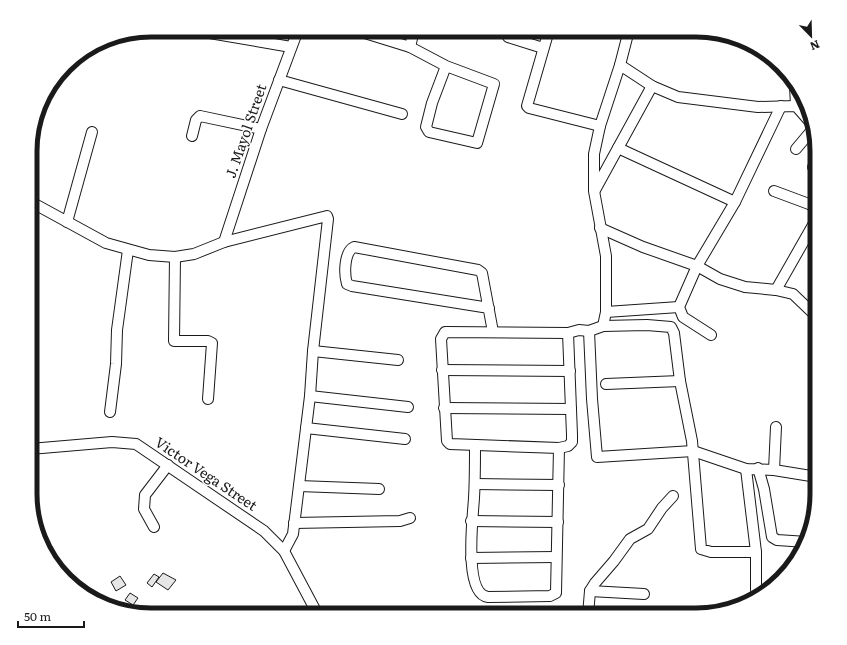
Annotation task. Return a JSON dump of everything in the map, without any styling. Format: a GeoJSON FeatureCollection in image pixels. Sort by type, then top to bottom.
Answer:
{"type":"FeatureCollection","features":[{"type":"Feature","properties":{"kind":"street"},"geometry":{"type":"LineString","coordinates":[[236,37],[291,47]]}},
{"type":"Feature","properties":{"kind":"street","name":"J. Mayol Street"},"geometry":{"type":"LineString","coordinates":[[224,242],[261,129],[295,37]]}},
{"type":"Feature","properties":{"kind":"street"},"geometry":{"type":"LineString","coordinates":[[381,37],[410,47],[446,66],[494,84],[477,143],[429,132],[426,127],[432,103],[446,66]]}},
{"type":"Feature","properties":{"kind":"street"},"geometry":{"type":"LineString","coordinates":[[410,47],[412,37]]}},
{"type":"Feature","properties":{"kind":"street"},"geometry":{"type":"LineString","coordinates":[[508,37],[543,48]]}},
{"type":"Feature","properties":{"kind":"street"},"geometry":{"type":"LineString","coordinates":[[547,37],[527,106],[529,108],[600,126]]}},
{"type":"Feature","properties":{"kind":"street"},"geometry":{"type":"LineString","coordinates":[[603,326],[606,312],[606,256],[594,192],[594,154],[600,126],[620,65],[627,37]]}},
{"type":"Feature","properties":{"kind":"street"},"geometry":{"type":"LineString","coordinates":[[620,65],[652,86],[678,97],[758,107],[800,107]]}},
{"type":"Feature","properties":{"kind":"street"},"geometry":{"type":"LineString","coordinates":[[279,80],[402,114]]}},
{"type":"Feature","properties":{"kind":"street"},"geometry":{"type":"LineString","coordinates":[[594,192],[652,86]]}},
{"type":"Feature","properties":{"kind":"street"},"geometry":{"type":"LineString","coordinates":[[710,335],[683,317],[679,307],[698,266],[735,202],[781,106]]}},
{"type":"Feature","properties":{"kind":"street"},"geometry":{"type":"LineString","coordinates":[[192,136],[196,120],[200,116],[261,129]]}},
{"type":"Feature","properties":{"kind":"street"},"geometry":{"type":"LineString","coordinates":[[67,222],[92,132]]}},
{"type":"Feature","properties":{"kind":"street"},"geometry":{"type":"LineString","coordinates":[[796,149],[809,134]]}},
{"type":"Feature","properties":{"kind":"street"},"geometry":{"type":"LineString","coordinates":[[618,148],[735,202]]}},
{"type":"Feature","properties":{"kind":"street"},"geometry":{"type":"LineString","coordinates":[[774,191],[810,204]]}},
{"type":"Feature","properties":{"kind":"street"},"geometry":{"type":"LineString","coordinates":[[37,205],[106,243],[149,255],[176,257],[194,254],[224,242],[327,216],[328,219],[313,351],[310,396],[293,534],[284,551]]}},
{"type":"Feature","properties":{"kind":"street"},"geometry":{"type":"LineString","coordinates":[[600,228],[643,247],[698,266],[720,279],[745,287],[776,290],[792,294],[810,311]]}},
{"type":"Feature","properties":{"kind":"street"},"geometry":{"type":"LineString","coordinates":[[776,290],[810,230]]}},
{"type":"Feature","properties":{"kind":"street"},"geometry":{"type":"LineString","coordinates":[[489,308],[352,286],[348,284],[346,278],[347,255],[350,249],[354,247],[473,268],[482,273],[494,332]]}},
{"type":"Feature","properties":{"kind":"street"},"geometry":{"type":"LineString","coordinates":[[110,412],[116,364],[117,330],[128,250]]}},
{"type":"Feature","properties":{"kind":"street"},"geometry":{"type":"LineString","coordinates":[[176,257],[174,341],[208,341],[212,343],[208,400]]}},
{"type":"Feature","properties":{"kind":"street"},"geometry":{"type":"LineString","coordinates":[[606,312],[679,307]]}},
{"type":"Feature","properties":{"kind":"street"},"geometry":{"type":"LineString","coordinates":[[579,332],[570,371],[572,442],[568,446],[559,448],[476,446],[450,444],[447,441],[441,339],[445,332],[579,332],[603,326],[647,325],[671,327],[674,333],[680,381],[692,441],[701,549],[711,552],[756,552]]}},
{"type":"Feature","properties":{"kind":"street"},"geometry":{"type":"LineString","coordinates":[[579,332],[592,399],[597,457],[692,451],[746,469],[758,468],[810,476]]}},
{"type":"Feature","properties":{"kind":"street"},"geometry":{"type":"LineString","coordinates":[[313,351],[398,360]]}},
{"type":"Feature","properties":{"kind":"street"},"geometry":{"type":"LineString","coordinates":[[442,370],[570,371]]}},
{"type":"Feature","properties":{"kind":"street"},"geometry":{"type":"LineString","coordinates":[[606,384],[680,381]]}},
{"type":"Feature","properties":{"kind":"street"},"geometry":{"type":"LineString","coordinates":[[310,396],[408,408]]}},
{"type":"Feature","properties":{"kind":"street"},"geometry":{"type":"LineString","coordinates":[[444,408],[571,409]]}},
{"type":"Feature","properties":{"kind":"street"},"geometry":{"type":"LineString","coordinates":[[774,470],[776,427]]}},
{"type":"Feature","properties":{"kind":"street"},"geometry":{"type":"LineString","coordinates":[[306,428],[405,439]]}},
{"type":"Feature","properties":{"kind":"street","name":"Victor Vega Street"},"geometry":{"type":"LineString","coordinates":[[37,448],[112,442],[136,444],[264,531],[284,551],[314,608]]}},
{"type":"Feature","properties":{"kind":"street"},"geometry":{"type":"LineString","coordinates":[[476,446],[470,558],[478,590],[484,596],[550,596],[556,593],[559,448]]}},
{"type":"Feature","properties":{"kind":"street"},"geometry":{"type":"LineString","coordinates":[[154,527],[144,509],[145,495],[168,465]]}},
{"type":"Feature","properties":{"kind":"street"},"geometry":{"type":"LineString","coordinates":[[758,468],[764,489],[772,537],[777,540],[799,542]]}},
{"type":"Feature","properties":{"kind":"street"},"geometry":{"type":"LineString","coordinates":[[746,469],[756,552],[756,590]]}},
{"type":"Feature","properties":{"kind":"street"},"geometry":{"type":"LineString","coordinates":[[475,484],[559,485]]}},
{"type":"Feature","properties":{"kind":"street"},"geometry":{"type":"LineString","coordinates":[[299,486],[379,490]]}},
{"type":"Feature","properties":{"kind":"street"},"geometry":{"type":"LineString","coordinates":[[589,608],[590,591],[630,539],[648,529],[662,508],[673,496]]}},
{"type":"Feature","properties":{"kind":"street"},"geometry":{"type":"LineString","coordinates":[[294,523],[400,521],[410,518]]}},
{"type":"Feature","properties":{"kind":"street"},"geometry":{"type":"LineString","coordinates":[[471,521],[558,522]]}},
{"type":"Feature","properties":{"kind":"street"},"geometry":{"type":"LineString","coordinates":[[470,558],[556,557]]}},
{"type":"Feature","properties":{"kind":"street"},"geometry":{"type":"LineString","coordinates":[[590,591],[644,594]]}},
{"type":"Feature","properties":{"kind":"building"},"geometry":{"type":"Polygon","coordinates":[[[163,573],[176,580],[168,590],[156,582],[163,573]]]}},
{"type":"Feature","properties":{"kind":"building"},"geometry":{"type":"Polygon","coordinates":[[[154,574],[159,577],[152,587],[147,583],[154,574]]]}},
{"type":"Feature","properties":{"kind":"building"},"geometry":{"type":"Polygon","coordinates":[[[120,576],[126,585],[116,591],[111,582],[120,576]]]}},
{"type":"Feature","properties":{"kind":"building"},"geometry":{"type":"Polygon","coordinates":[[[130,593],[138,598],[133,605],[125,600],[130,593]]]}}]}
